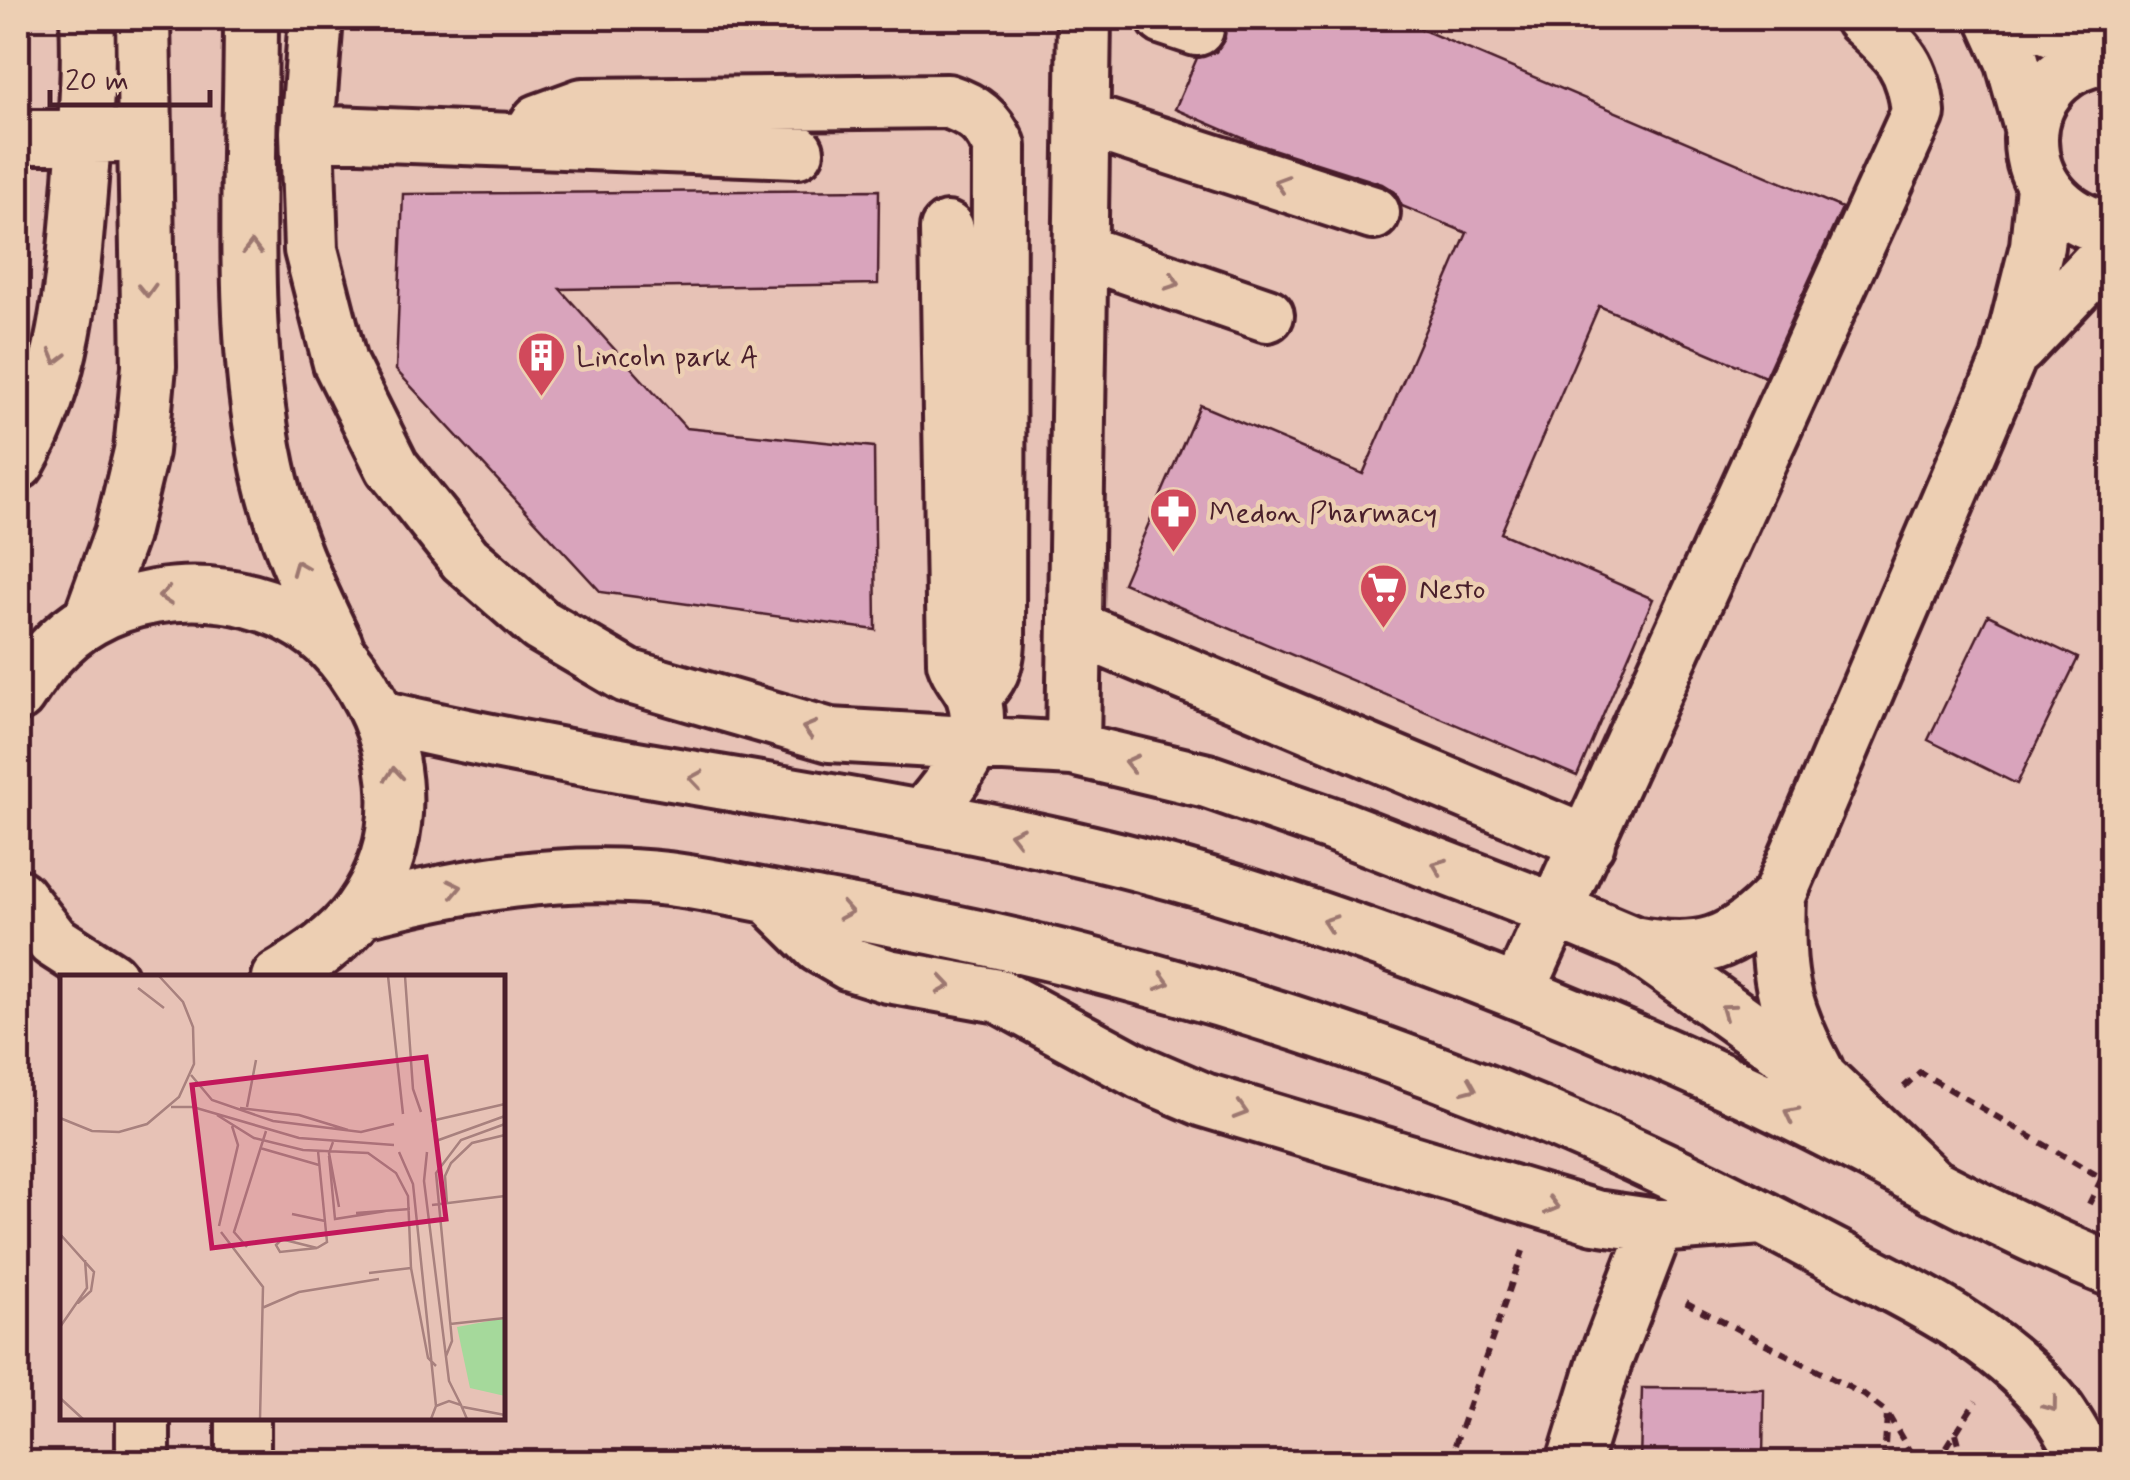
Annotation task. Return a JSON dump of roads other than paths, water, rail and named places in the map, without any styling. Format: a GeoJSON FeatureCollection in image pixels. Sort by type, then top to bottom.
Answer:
{"type":"FeatureCollection","features":[{"type":"Feature","properties":{"kind":"street"},"geometry":{"type":"LineString","coordinates":[[18,463],[38,428],[71,304],[90,65],[87,18]]}},
{"type":"Feature","properties":{"kind":"street"},"geometry":{"type":"LineString","coordinates":[[90,619],[120,534],[142,451],[149,366],[143,18]]}},
{"type":"Feature","properties":{"kind":"street"},"geometry":{"type":"LineString","coordinates":[[1072,749],[1084,18]]}},
{"type":"Feature","properties":{"kind":"street"},"geometry":{"type":"LineString","coordinates":[[1518,992],[1918,113],[1915,81],[1898,52],[1861,18]]}},
{"type":"Feature","properties":{"kind":"street"},"geometry":{"type":"LineString","coordinates":[[1993,18],[2012,60],[2032,128]]}},
{"type":"Feature","properties":{"kind":"street"},"geometry":{"type":"LineString","coordinates":[[2024,18],[2112,55]]}},
{"type":"Feature","properties":{"kind":"street"},"geometry":{"type":"LineString","coordinates":[[283,975],[320,952],[360,911],[384,867],[395,817],[395,767],[381,718],[341,655],[297,565],[268,468],[253,368],[251,22],[316,22],[306,132],[311,250],[340,363],[392,467],[465,559],[540,626],[627,676],[830,735],[973,719],[1072,749],[1207,781],[1334,824],[1633,943],[1674,951],[1714,945],[1751,926],[1779,896],[2008,361],[2038,246],[2043,187]]}},
{"type":"Feature","properties":{"kind":"street"},"geometry":{"type":"LineString","coordinates":[[2112,55],[2074,68],[2054,83],[2039,104],[2030,149],[2043,187],[2061,208],[2084,222],[2112,228]]}},
{"type":"Feature","properties":{"kind":"street"},"geometry":{"type":"LineString","coordinates":[[528,140],[539,121],[582,105],[946,101],[970,108],[989,124],[999,146],[997,663],[973,719],[962,769],[923,817]]}},
{"type":"Feature","properties":{"kind":"street"},"geometry":{"type":"LineString","coordinates":[[1083,119],[1374,213]]}},
{"type":"Feature","properties":{"kind":"street"},"geometry":{"type":"LineString","coordinates":[[306,132],[797,151]]}},
{"type":"Feature","properties":{"kind":"street"},"geometry":{"type":"LineString","coordinates":[[18,137],[84,139],[142,134]]}},
{"type":"Feature","properties":{"kind":"street"},"geometry":{"type":"LineString","coordinates":[[947,229],[954,662],[973,719]]}},
{"type":"Feature","properties":{"kind":"street"},"geometry":{"type":"LineString","coordinates":[[2008,361],[2048,313],[2112,249]]}},
{"type":"Feature","properties":{"kind":"street"},"geometry":{"type":"LineString","coordinates":[[1081,250],[1267,315]]}},
{"type":"Feature","properties":{"kind":"street"},"geometry":{"type":"LineString","coordinates":[[18,695],[42,658],[90,619],[154,595],[222,594],[287,614],[341,655]]}},
{"type":"Feature","properties":{"kind":"street"},"geometry":{"type":"LineString","coordinates":[[1076,628],[1588,843]]}},
{"type":"Feature","properties":{"kind":"street"},"geometry":{"type":"LineString","coordinates":[[381,718],[584,761],[1010,834],[1225,888],[1518,992],[1744,1090],[2030,1236],[2112,1270]]}},
{"type":"Feature","properties":{"kind":"street"},"geometry":{"type":"LineString","coordinates":[[360,911],[460,886],[564,875],[667,879],[940,927],[1110,967],[1278,1016],[1442,1075],[1765,1218],[1915,1298],[1992,1348],[2050,1400],[2089,1462]]}},
{"type":"Feature","properties":{"kind":"street"},"geometry":{"type":"LineString","coordinates":[[1779,896],[1776,959],[1789,1020],[1819,1076]]}},
{"type":"Feature","properties":{"kind":"street"},"geometry":{"type":"LineString","coordinates":[[768,897],[819,946],[850,964],[999,996],[1138,1072],[1204,1100],[1541,1203],[1657,1226],[1765,1218]]}},
{"type":"Feature","properties":{"kind":"street"},"geometry":{"type":"LineString","coordinates":[[18,898],[53,942],[101,975]]}},
{"type":"Feature","properties":{"kind":"street"},"geometry":{"type":"LineString","coordinates":[[1633,943],[1819,1076],[1934,1187]]}},
{"type":"Feature","properties":{"kind":"street"},"geometry":{"type":"LineString","coordinates":[[1574,1462],[1605,1361],[1657,1226]]}},
{"type":"Feature","properties":{"kind":"street"},"geometry":{"type":"LineString","coordinates":[[143,1420],[143,1462]]}},
{"type":"Feature","properties":{"kind":"street"},"geometry":{"type":"LineString","coordinates":[[243,1420],[243,1462]]}},
{"type":"Feature","properties":{"kind":"place","name":"Lincoln park A"},"geometry":{"type":"Point","coordinates":[541,398]}},
{"type":"Feature","properties":{"kind":"place","name":"Medon Pharmacy"},"geometry":{"type":"Point","coordinates":[1174,554]}},
{"type":"Feature","properties":{"kind":"place","name":"Nesto"},"geometry":{"type":"Point","coordinates":[1384,630]}}]}
